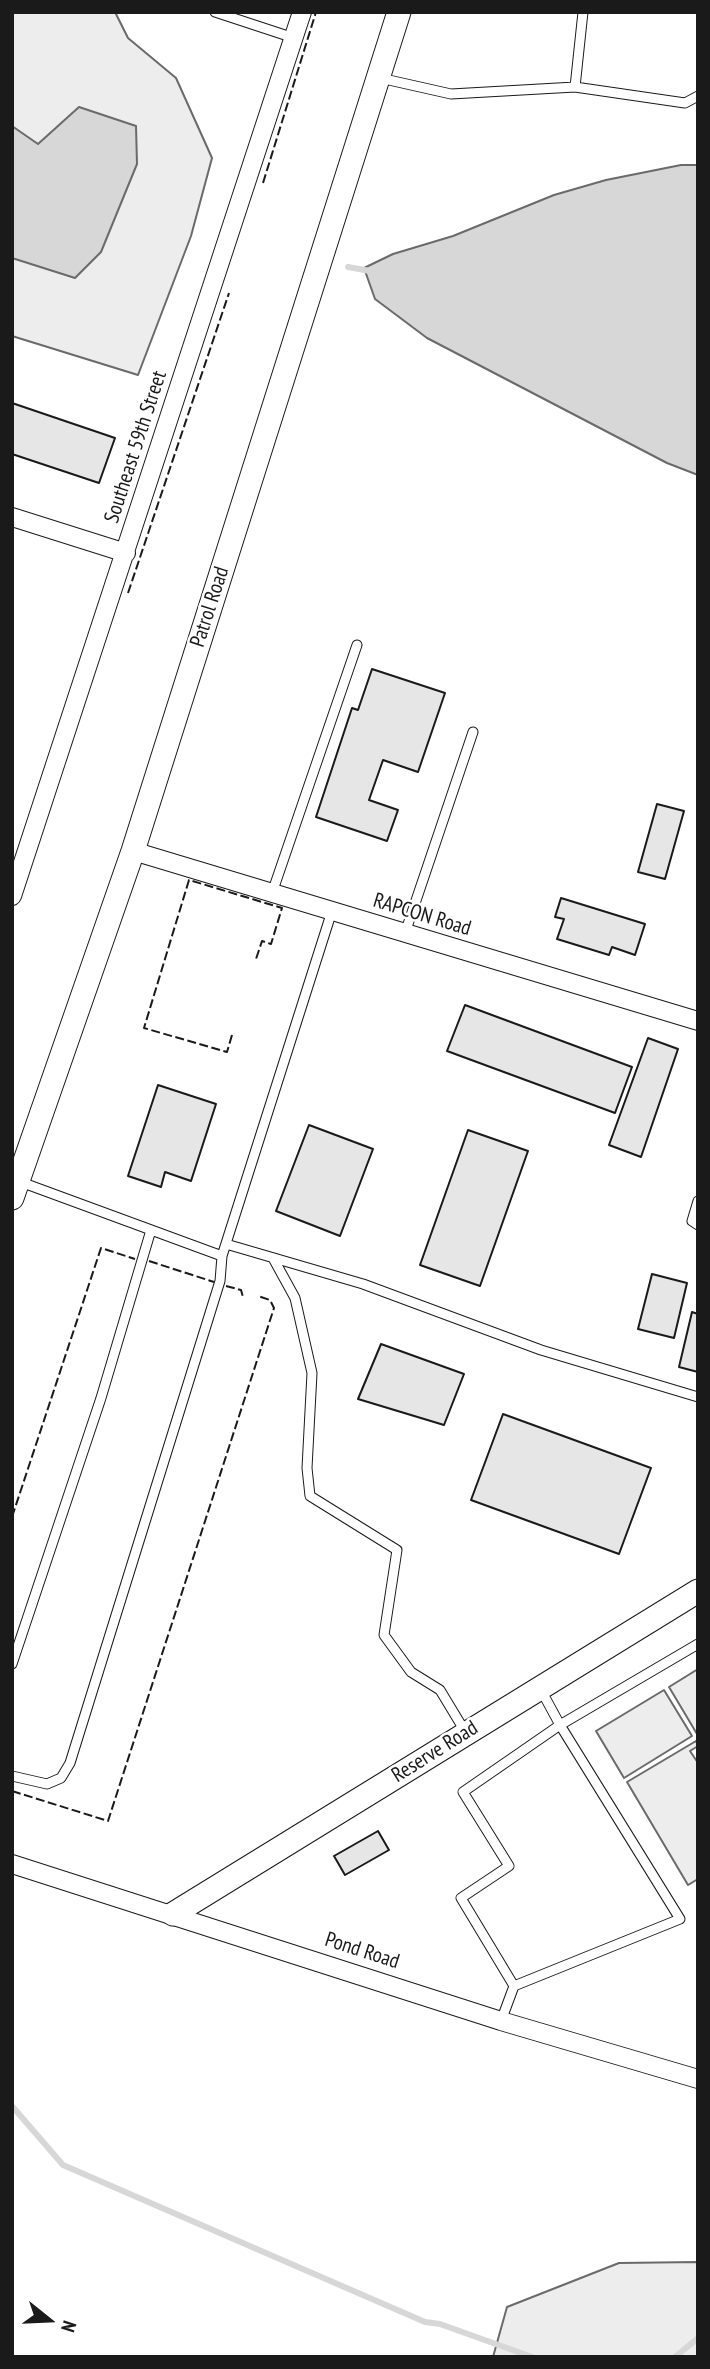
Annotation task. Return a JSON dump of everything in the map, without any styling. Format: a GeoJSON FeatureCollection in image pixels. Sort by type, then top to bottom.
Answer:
{"type":"FeatureCollection","features":[{"type":"Feature","properties":{"kind":"street","name":"Southeast 59th Street"},"geometry":{"type":"LineString","coordinates":[[12,896],[302,12]]}},
{"type":"Feature","properties":{"kind":"street","name":"Patrol Road"},"geometry":{"type":"LineString","coordinates":[[14,1186],[133,851],[399,12]]}},
{"type":"Feature","properties":{"kind":"street"},"geometry":{"type":"LineString","coordinates":[[12,517],[126,553]]}},
{"type":"Feature","properties":{"kind":"street","name":"RAPCON Road"},"geometry":{"type":"LineString","coordinates":[[133,851],[698,1021]]}},
{"type":"Feature","properties":{"kind":"street","name":"Reserve Road"},"geometry":{"type":"LineString","coordinates":[[173,1914],[698,1591]]}},
{"type":"Feature","properties":{"kind":"street","name":"Pond Road"},"geometry":{"type":"LineString","coordinates":[[12,1864],[501,2021],[698,2079]]}},
{"type":"Feature","properties":{"kind":"lane"},"geometry":{"type":"LineString","coordinates":[[215,12],[294,38]]}},
{"type":"Feature","properties":{"kind":"lane"},"geometry":{"type":"LineString","coordinates":[[575,87],[583,12]]}},
{"type":"Feature","properties":{"kind":"lane"},"geometry":{"type":"LineString","coordinates":[[379,77],[451,94],[575,87],[685,103],[698,96]]}},
{"type":"Feature","properties":{"kind":"lane"},"geometry":{"type":"LineString","coordinates":[[272,893],[357,645]]}},
{"type":"Feature","properties":{"kind":"lane"},"geometry":{"type":"LineString","coordinates":[[405,933],[473,732]]}},
{"type":"Feature","properties":{"kind":"lane"},"geometry":{"type":"LineString","coordinates":[[12,1776],[47,1784],[61,1778],[70,1763],[219,1281],[222,1256],[332,911]]}},
{"type":"Feature","properties":{"kind":"lane"},"geometry":{"type":"LineString","coordinates":[[14,1186],[222,1256]]}},
{"type":"Feature","properties":{"kind":"lane"},"geometry":{"type":"LineString","coordinates":[[698,1202],[692,1221],[698,1225]]}},
{"type":"Feature","properties":{"kind":"lane"},"geometry":{"type":"LineString","coordinates":[[12,1664],[101,1398],[151,1230]]}},
{"type":"Feature","properties":{"kind":"lane"},"geometry":{"type":"LineString","coordinates":[[226,1244],[363,1284],[541,1350],[698,1397]]}},
{"type":"Feature","properties":{"kind":"lane"},"geometry":{"type":"LineString","coordinates":[[273,1258],[295,1298],[312,1373],[307,1468],[310,1496],[397,1550],[384,1635],[411,1672],[440,1690],[466,1733]]}},
{"type":"Feature","properties":{"kind":"lane"},"geometry":{"type":"LineString","coordinates":[[514,1986],[461,1898],[509,1866],[463,1792],[560,1724],[698,1644]]}},
{"type":"Feature","properties":{"kind":"lane"},"geometry":{"type":"LineString","coordinates":[[501,2021],[514,1986],[680,1919],[540,1688]]}},
{"type":"Feature","properties":{"kind":"shaded area"},"geometry":{"type":"Polygon","coordinates":[[[12,12],[115,12],[128,38],[176,78],[212,158],[191,236],[138,375],[12,336],[12,12]]]}},
{"type":"Feature","properties":{"kind":"shaded area"},"geometry":{"type":"Polygon","coordinates":[[[79,107],[136,126],[137,164],[101,252],[75,278],[12,258],[12,126],[38,144],[79,107]]]}},
{"type":"Feature","properties":{"kind":"shaded area"},"geometry":{"type":"Polygon","coordinates":[[[681,165],[698,165],[698,475],[667,463],[427,338],[375,299],[364,268],[393,254],[453,236],[554,195],[606,180],[681,165]]]}},
{"type":"Feature","properties":{"kind":"shaded area"},"geometry":{"type":"Polygon","coordinates":[[[698,1669],[698,1734],[697,1734],[669,1687],[698,1669]]]}},
{"type":"Feature","properties":{"kind":"shaded area"},"geometry":{"type":"Polygon","coordinates":[[[664,1690],[692,1736],[624,1778],[596,1731],[664,1690]]]}},
{"type":"Feature","properties":{"kind":"shaded area"},"geometry":{"type":"Polygon","coordinates":[[[696,1741],[698,1746],[690,1751],[698,1763],[698,1879],[688,1885],[627,1782],[696,1741]]]}},
{"type":"Feature","properties":{"kind":"shaded area"},"geometry":{"type":"Polygon","coordinates":[[[698,2262],[698,2357],[493,2357],[507,2307],[619,2263],[698,2262]]]}},
{"type":"Feature","properties":{"kind":"building"},"geometry":{"type":"Polygon","coordinates":[[[12,403],[115,438],[99,483],[12,454],[12,403]]]}},
{"type":"Feature","properties":{"kind":"building"},"geometry":{"type":"Polygon","coordinates":[[[372,669],[445,693],[418,772],[383,760],[369,800],[398,810],[387,841],[316,817],[352,708],[358,710],[372,669]]]}},
{"type":"Feature","properties":{"kind":"building"},"geometry":{"type":"Polygon","coordinates":[[[657,804],[684,811],[665,879],[638,872],[657,804]]]}},
{"type":"Feature","properties":{"kind":"building"},"geometry":{"type":"Polygon","coordinates":[[[561,898],[645,924],[635,955],[612,947],[609,955],[557,939],[564,919],[555,917],[561,898]]]}},
{"type":"Feature","properties":{"kind":"building"},"geometry":{"type":"Polygon","coordinates":[[[465,1005],[632,1067],[615,1113],[447,1051],[465,1005]]]}},
{"type":"Feature","properties":{"kind":"building"},"geometry":{"type":"Polygon","coordinates":[[[648,1038],[678,1049],[641,1157],[609,1145],[648,1038]]]}},
{"type":"Feature","properties":{"kind":"building"},"geometry":{"type":"Polygon","coordinates":[[[158,1085],[216,1104],[191,1181],[165,1172],[161,1187],[128,1176],[158,1085]]]}},
{"type":"Feature","properties":{"kind":"building"},"geometry":{"type":"Polygon","coordinates":[[[309,1125],[373,1149],[340,1236],[276,1211],[309,1125]]]}},
{"type":"Feature","properties":{"kind":"building"},"geometry":{"type":"Polygon","coordinates":[[[468,1130],[528,1151],[480,1286],[420,1265],[468,1130]]]}},
{"type":"Feature","properties":{"kind":"building"},"geometry":{"type":"Polygon","coordinates":[[[652,1274],[687,1283],[674,1338],[638,1329],[652,1274]]]}},
{"type":"Feature","properties":{"kind":"building"},"geometry":{"type":"Polygon","coordinates":[[[692,1312],[698,1314],[698,1372],[679,1367],[692,1312]]]}},
{"type":"Feature","properties":{"kind":"building"},"geometry":{"type":"Polygon","coordinates":[[[381,1344],[464,1374],[444,1425],[358,1399],[381,1344]]]}},
{"type":"Feature","properties":{"kind":"building"},"geometry":{"type":"Polygon","coordinates":[[[503,1414],[651,1468],[619,1554],[471,1500],[503,1414]]]}},
{"type":"Feature","properties":{"kind":"building"},"geometry":{"type":"Polygon","coordinates":[[[378,1831],[389,1850],[345,1875],[334,1856],[378,1831]]]}},
{"type":"Feature","properties":{"kind":"waterway"},"geometry":{"type":"LineString","coordinates":[[348,267],[370,271]]}},
{"type":"Feature","properties":{"kind":"waterway"},"geometry":{"type":"LineString","coordinates":[[12,2106],[63,2165],[425,2322],[440,2324],[532,2357]]}},
{"type":"Feature","properties":{"kind":"waterway"},"geometry":{"type":"LineString","coordinates":[[675,2357],[698,2338]]}},
{"type":"Feature","properties":{"kind":"fence"},"geometry":{"type":"LineString","coordinates":[[263,183],[316,12]]}},
{"type":"Feature","properties":{"kind":"fence"},"geometry":{"type":"LineString","coordinates":[[128,593],[229,293]]}},
{"type":"Feature","properties":{"kind":"fence"},"geometry":{"type":"LineString","coordinates":[[232,1035],[227,1052],[144,1028],[189,880],[282,908],[271,944],[262,941],[256,959]]}},
{"type":"Feature","properties":{"kind":"fence"},"geometry":{"type":"LineString","coordinates":[[12,1517],[101,1248],[135,1259]]}},
{"type":"Feature","properties":{"kind":"fence"},"geometry":{"type":"LineString","coordinates":[[149,1261],[214,1282]]}},
{"type":"Feature","properties":{"kind":"fence"},"geometry":{"type":"LineString","coordinates":[[226,1286],[241,1290],[243,1297]]}},
{"type":"Feature","properties":{"kind":"fence"},"geometry":{"type":"LineString","coordinates":[[12,1791],[108,1821],[274,1308],[270,1300],[258,1296]]}}]}
